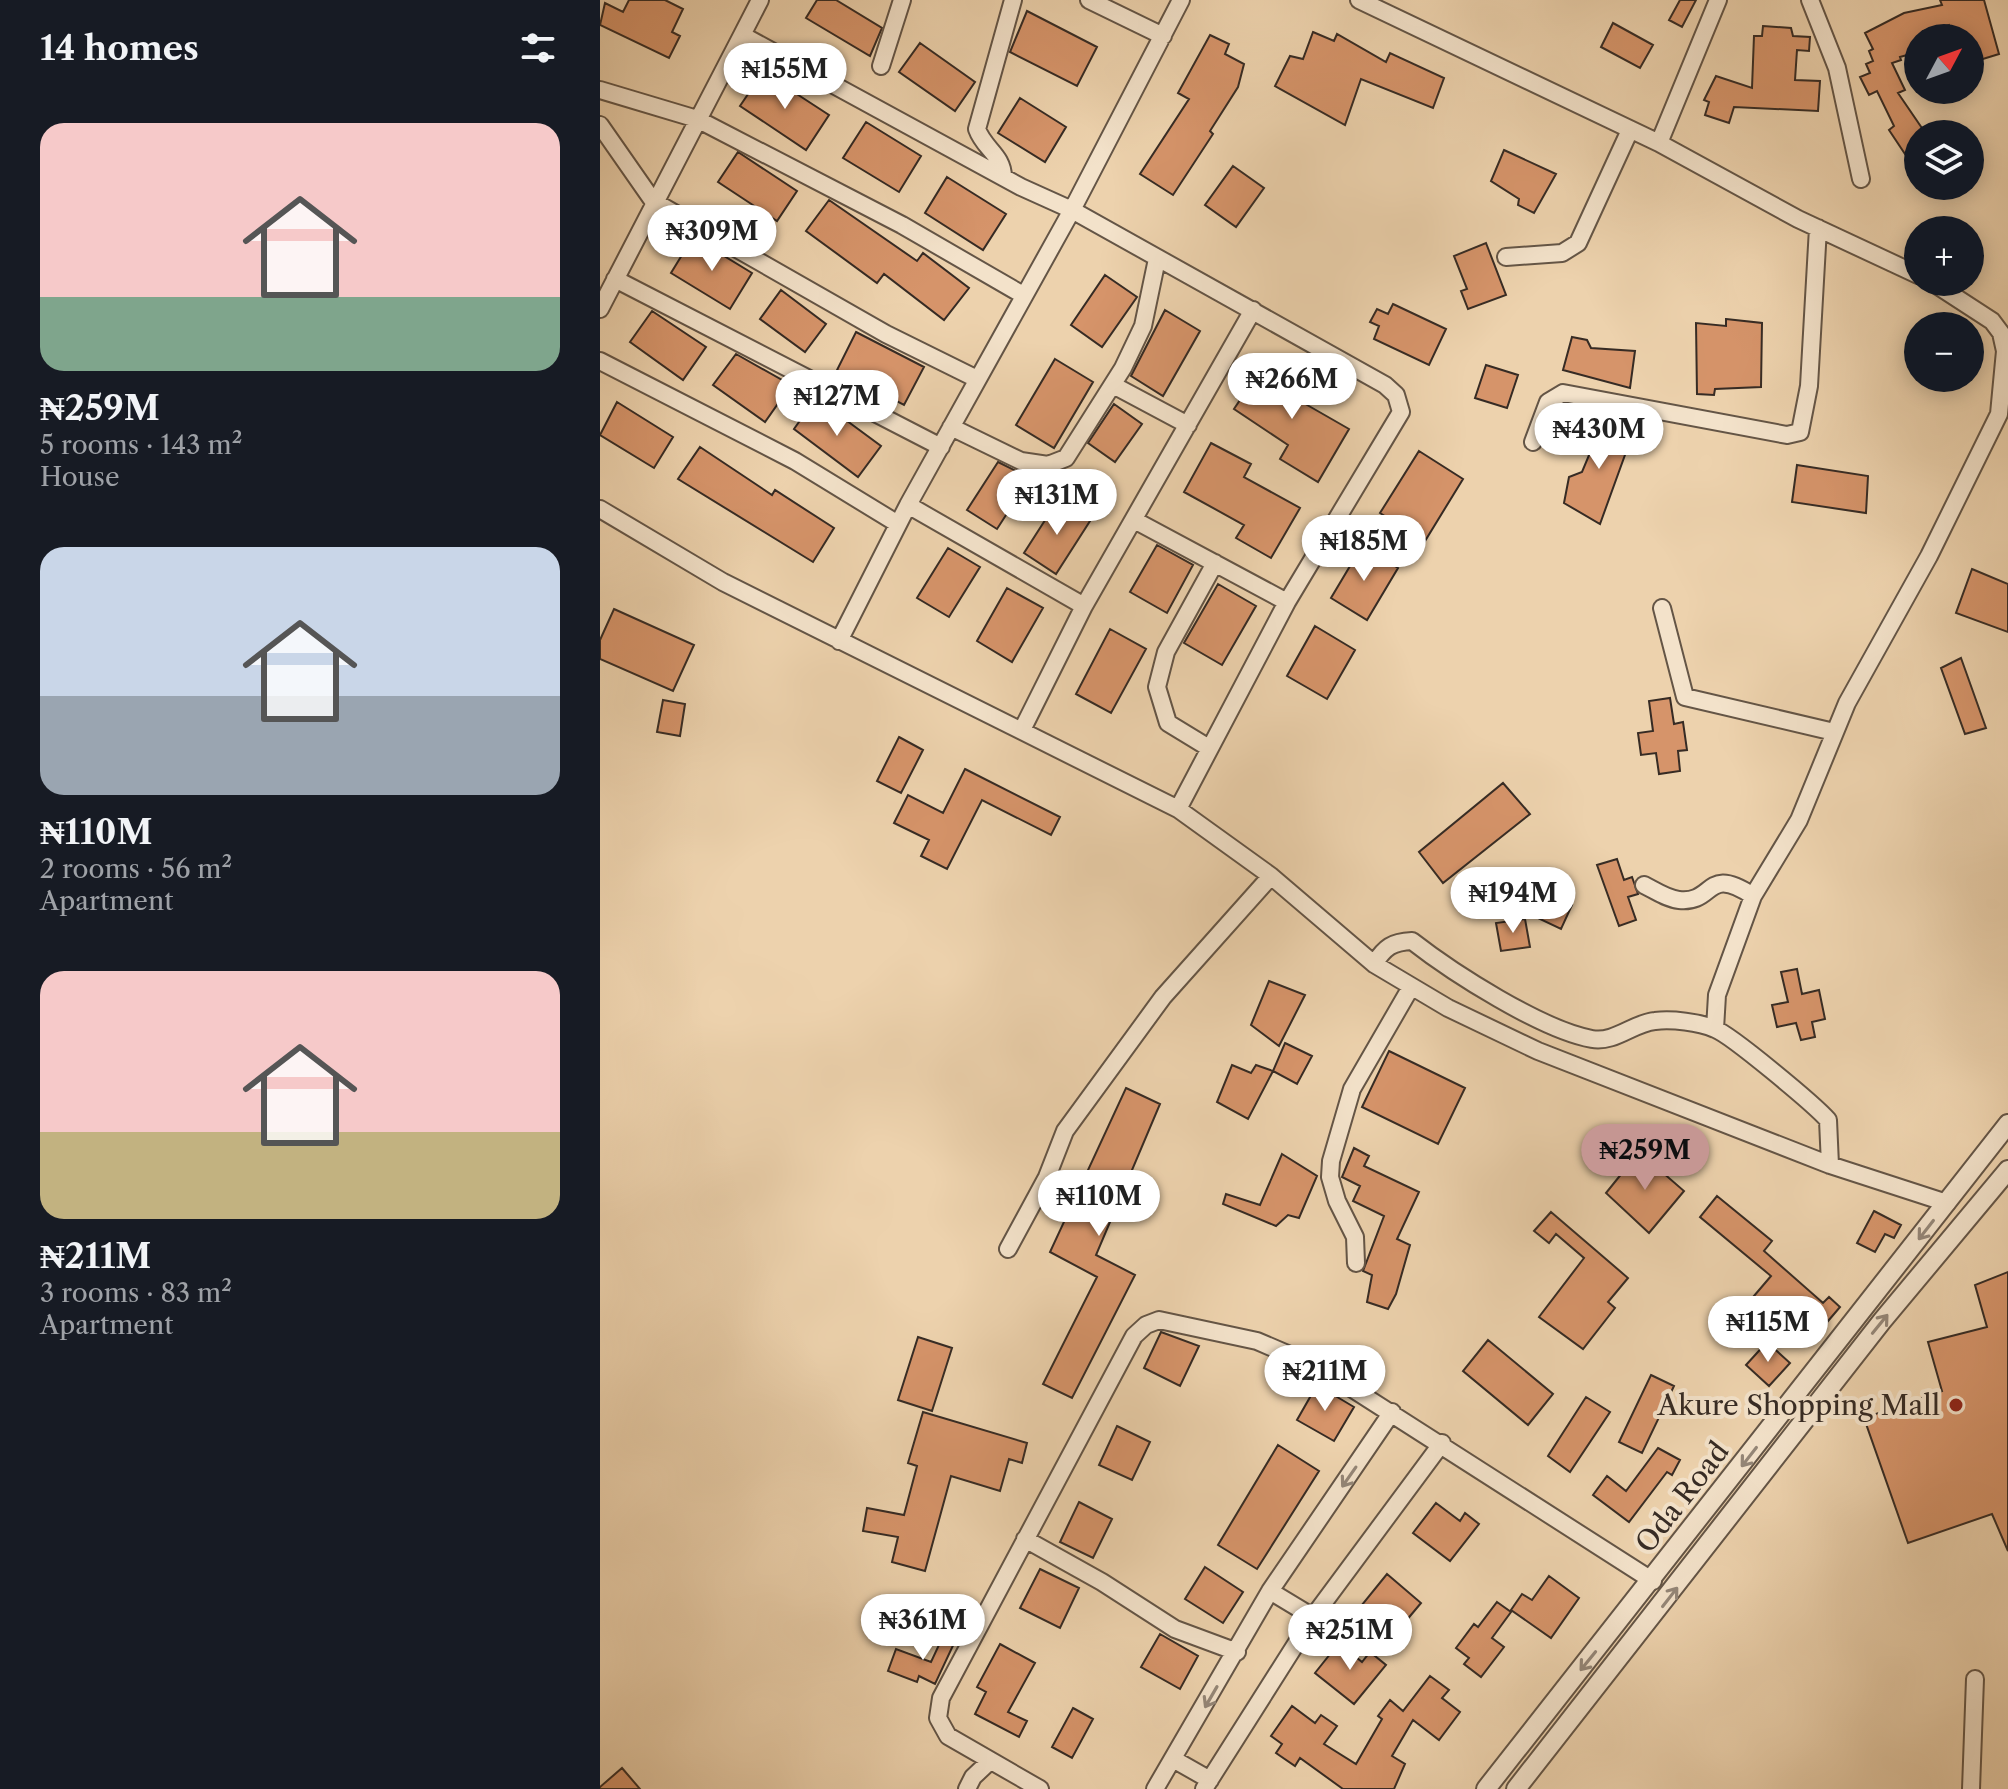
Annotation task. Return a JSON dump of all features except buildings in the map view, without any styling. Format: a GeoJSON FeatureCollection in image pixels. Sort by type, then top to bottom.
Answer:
{"type":"FeatureCollection","features":[{"type":"Feature","properties":{"kind":"street"},"geometry":{"type":"LineString","coordinates":[[600,309],[653,201],[760,0]]}},
{"type":"Feature","properties":{"kind":"street"},"geometry":{"type":"LineString","coordinates":[[881,66],[902,0]]}},
{"type":"Feature","properties":{"kind":"street"},"geometry":{"type":"LineString","coordinates":[[1003,177],[999,158],[981,141],[977,129],[1013,0]]}},
{"type":"Feature","properties":{"kind":"street"},"geometry":{"type":"LineString","coordinates":[[1089,0],[1163,36]]}},
{"type":"Feature","properties":{"kind":"street"},"geometry":{"type":"LineString","coordinates":[[839,641],[908,505],[1072,210],[1181,0]]}},
{"type":"Feature","properties":{"kind":"street"},"geometry":{"type":"LineString","coordinates":[[1359,0],[1659,143],[1818,228],[1904,268]]}},
{"type":"Feature","properties":{"kind":"street"},"geometry":{"type":"LineString","coordinates":[[1659,143],[1718,0]]}},
{"type":"Feature","properties":{"kind":"street"},"geometry":{"type":"LineString","coordinates":[[1810,0],[1837,68],[1861,179]]}},
{"type":"Feature","properties":{"kind":"street"},"geometry":{"type":"LineString","coordinates":[[742,35],[1003,177],[1072,210],[1385,385],[1396,395],[1401,412],[1287,602],[1178,809]]}},
{"type":"Feature","properties":{"kind":"street"},"geometry":{"type":"LineString","coordinates":[[600,90],[697,119],[902,225],[1023,295]]}},
{"type":"Feature","properties":{"kind":"street"},"geometry":{"type":"LineString","coordinates":[[600,125],[653,201],[886,334],[977,379]]}},
{"type":"Feature","properties":{"kind":"street"},"geometry":{"type":"LineString","coordinates":[[1506,257],[1562,253],[1578,243],[1630,130]]}},
{"type":"Feature","properties":{"kind":"street"},"geometry":{"type":"LineString","coordinates":[[1533,442],[1548,402],[1563,393],[1787,435],[1800,432],[1809,386],[1818,228]]}},
{"type":"Feature","properties":{"kind":"street"},"geometry":{"type":"LineString","coordinates":[[951,427],[1021,461],[1048,465],[1066,458],[1113,385],[1143,326],[1157,259]]}},
{"type":"Feature","properties":{"kind":"street"},"geometry":{"type":"LineString","coordinates":[[615,279],[941,447]]}},
{"type":"Feature","properties":{"kind":"street"},"geometry":{"type":"LineString","coordinates":[[1715,1029],[1717,995],[1753,896],[1799,820],[1819,779],[1834,732],[1929,556],[1999,414],[2003,399],[2005,351],[2001,333],[1992,321],[1954,296]]}},
{"type":"Feature","properties":{"kind":"street"},"geometry":{"type":"LineString","coordinates":[[1022,730],[1084,606],[1136,521],[1253,310]]}},
{"type":"Feature","properties":{"kind":"street"},"geometry":{"type":"LineString","coordinates":[[600,361],[795,461],[898,524]]}},
{"type":"Feature","properties":{"kind":"street"},"geometry":{"type":"LineString","coordinates":[[1113,385],[1188,425]]}},
{"type":"Feature","properties":{"kind":"street"},"geometry":{"type":"LineString","coordinates":[[908,505],[1084,606]]}},
{"type":"Feature","properties":{"kind":"street"},"geometry":{"type":"LineString","coordinates":[[600,509],[723,582],[1178,809],[1271,876],[1374,964],[1411,987],[1538,1051],[1830,1165],[1947,1203]]}},
{"type":"Feature","properties":{"kind":"street"},"geometry":{"type":"LineString","coordinates":[[1136,521],[1287,602]]}},
{"type":"Feature","properties":{"kind":"street"},"geometry":{"type":"LineString","coordinates":[[1209,748],[1168,723],[1157,687],[1166,652],[1215,563]]}},
{"type":"Feature","properties":{"kind":"street"},"geometry":{"type":"LineString","coordinates":[[1662,608],[1685,697],[1690,701],[1774,715],[1834,732]]}},
{"type":"Feature","properties":{"kind":"street"},"geometry":{"type":"LineString","coordinates":[[1008,1249],[1047,1177],[1065,1131],[1163,997],[1271,876]]}},
{"type":"Feature","properties":{"kind":"street"},"geometry":{"type":"LineString","coordinates":[[1644,885],[1680,900],[1695,898],[1720,884],[1733,883],[1753,896]]}},
{"type":"Feature","properties":{"kind":"street"},"geometry":{"type":"LineString","coordinates":[[1374,964],[1385,948],[1396,942],[1412,941],[1439,962],[1496,995],[1573,1034],[1594,1040],[1607,1040],[1648,1021],[1666,1019],[1715,1029],[1828,1120],[1830,1165]]}},
{"type":"Feature","properties":{"kind":"street"},"geometry":{"type":"LineString","coordinates":[[1356,1263],[1355,1237],[1337,1201],[1330,1177],[1331,1161],[1352,1089],[1411,987]]}},
{"type":"Feature","properties":{"kind":"street","name":"Oda Road"},"geometry":{"type":"LineString","coordinates":[[1486,1789],[1653,1581],[2008,1124]]}},
{"type":"Feature","properties":{"kind":"street","name":"Oda Road"},"geometry":{"type":"LineString","coordinates":[[1516,1789],[1882,1321],[2008,1170]]}},
{"type":"Feature","properties":{"kind":"street"},"geometry":{"type":"LineString","coordinates":[[1040,1789],[948,1736],[938,1718],[941,1698],[1134,1336],[1146,1325],[1159,1320],[1257,1341],[1320,1368],[1442,1443],[1653,1581]]}},
{"type":"Feature","properties":{"kind":"street"},"geometry":{"type":"LineString","coordinates":[[1155,1789],[1270,1591],[1392,1412]]}},
{"type":"Feature","properties":{"kind":"street"},"geometry":{"type":"LineString","coordinates":[[1173,1759],[1207,1784],[1313,1617],[1442,1443]]}},
{"type":"Feature","properties":{"kind":"street"},"geometry":{"type":"LineString","coordinates":[[1025,1539],[1102,1582],[1175,1629],[1237,1652]]}},
{"type":"Feature","properties":{"kind":"street"},"geometry":{"type":"LineString","coordinates":[[1270,1591],[1313,1617]]}},
{"type":"Feature","properties":{"kind":"street"},"geometry":{"type":"LineString","coordinates":[[1971,1789],[1975,1679]]}},
{"type":"Feature","properties":{"kind":"street"},"geometry":{"type":"LineString","coordinates":[[967,1789],[973,1777],[990,1761]]}},
{"type":"Feature","properties":{"kind":"place","name":"Akure Shopping Mall"},"geometry":{"type":"Point","coordinates":[1956,1405]}}]}
